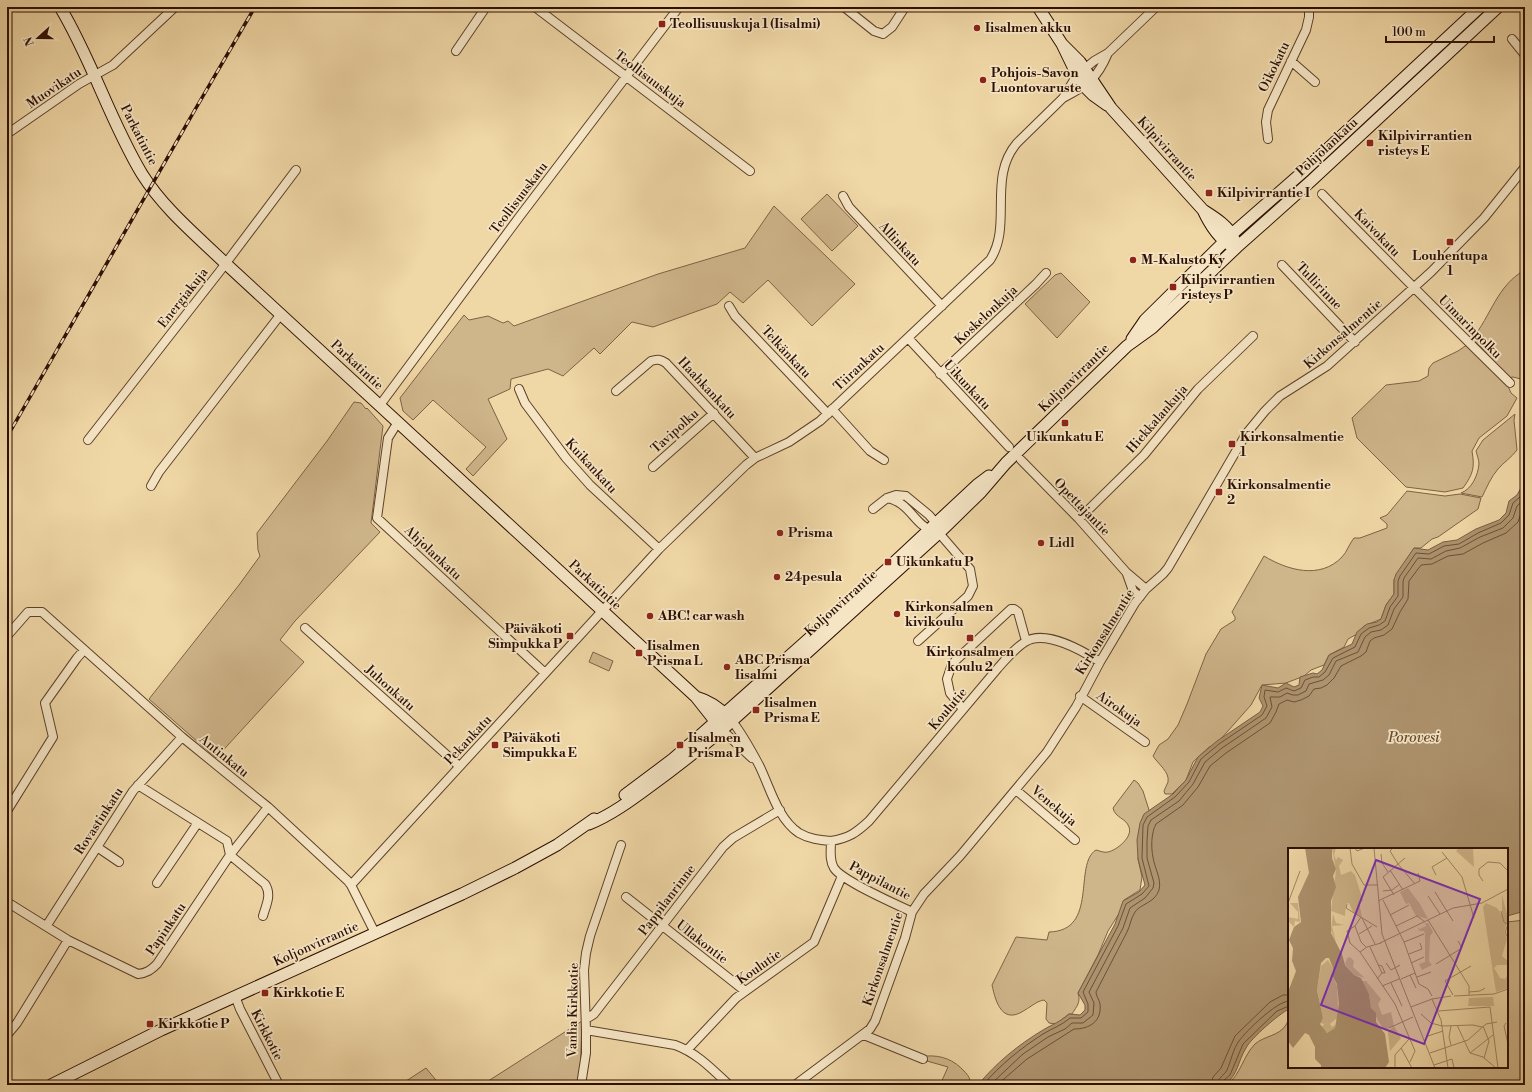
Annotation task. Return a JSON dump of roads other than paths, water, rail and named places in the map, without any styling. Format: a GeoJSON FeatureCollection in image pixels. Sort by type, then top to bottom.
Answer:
{"type":"FeatureCollection","features":[{"type":"Feature","properties":{"kind":"main road","name":"Parkatintie"},"geometry":{"type":"LineString","coordinates":[[60,7],[76,36],[126,145],[143,176],[172,213],[696,697],[719,726]]}},
{"type":"Feature","properties":{"kind":"main road","name":"Kilpivirrantie"},"geometry":{"type":"LineString","coordinates":[[1038,7],[1088,83],[1094,95],[1111,108],[1202,210],[1209,223],[1228,237],[1237,248]]}},
{"type":"Feature","properties":{"kind":"main road","name":"Pohjolankatu"},"geometry":{"type":"LineString","coordinates":[[1127,346],[1145,320],[1228,237],[1305,170],[1480,7]]}},
{"type":"Feature","properties":{"kind":"main road","name":"Pohjolankatu"},"geometry":{"type":"LineString","coordinates":[[1127,346],[1152,328],[1498,7]]}},
{"type":"Feature","properties":{"kind":"main road","name":"Koljonvirrantie"},"geometry":{"type":"LineString","coordinates":[[51,1085],[161,1030],[462,894],[516,868],[557,845],[589,824],[602,819],[631,800],[688,758],[728,717],[934,528],[981,492],[1006,464],[1127,346]]}},
{"type":"Feature","properties":{"kind":"main road","name":"Parkatintie"},"geometry":{"type":"LineString","coordinates":[[696,697],[710,701],[728,717]]}},
{"type":"Feature","properties":{"kind":"street","name":"Muovikatu"},"geometry":{"type":"LineString","coordinates":[[7,134],[68,91],[113,65],[175,7]]}},
{"type":"Feature","properties":{"kind":"street"},"geometry":{"type":"LineString","coordinates":[[456,51],[486,7]]}},
{"type":"Feature","properties":{"kind":"street","name":"Teollisuuskuja"},"geometry":{"type":"LineString","coordinates":[[535,7],[750,171]]}},
{"type":"Feature","properties":{"kind":"street","name":"Teollisuuskatu"},"geometry":{"type":"LineString","coordinates":[[380,405],[515,222],[679,7]]}},
{"type":"Feature","properties":{"kind":"street"},"geometry":{"type":"LineString","coordinates":[[844,7],[874,31],[882,34],[892,27],[905,7]]}},
{"type":"Feature","properties":{"kind":"street"},"geometry":{"type":"LineString","coordinates":[[1080,71],[1108,53],[1156,7]]}},
{"type":"Feature","properties":{"kind":"street","name":"Oikokatu"},"geometry":{"type":"LineString","coordinates":[[1268,139],[1266,122],[1268,110],[1306,30],[1309,17],[1309,7]]}},
{"type":"Feature","properties":{"kind":"street"},"geometry":{"type":"LineString","coordinates":[[1512,39],[1525,55]]}},
{"type":"Feature","properties":{"kind":"street"},"geometry":{"type":"LineString","coordinates":[[1088,83],[1101,70],[1108,53]]}},
{"type":"Feature","properties":{"kind":"street"},"geometry":{"type":"LineString","coordinates":[[1291,61],[1315,82]]}},
{"type":"Feature","properties":{"kind":"street","name":"Tiirankatu"},"geometry":{"type":"LineString","coordinates":[[1063,98],[1080,71]]}},
{"type":"Feature","properties":{"kind":"street","name":"Tiirankatu"},"geometry":{"type":"LineString","coordinates":[[603,611],[659,548],[739,471],[755,458],[789,442],[811,428],[830,412],[990,260],[994,254],[998,239],[1002,174],[1007,159],[1017,143],[1063,98],[1088,83]]}},
{"type":"Feature","properties":{"kind":"street","name":"Kirkonsalmentie"},"geometry":{"type":"LineString","coordinates":[[795,1085],[864,1035],[870,1029],[875,1021],[905,938],[912,912],[924,894],[960,856],[1047,752],[1076,707],[1080,696],[1140,597],[1146,589],[1168,568],[1246,434],[1280,396],[1319,372],[1355,342],[1414,288],[1484,218],[1525,166]]}},
{"type":"Feature","properties":{"kind":"street","name":"Energiakuja"},"geometry":{"type":"LineString","coordinates":[[88,440],[296,170]]}},
{"type":"Feature","properties":{"kind":"street","name":"Kaivokatu"},"geometry":{"type":"LineString","coordinates":[[1322,194],[1414,288]]}},
{"type":"Feature","properties":{"kind":"street","name":"Allinkatu"},"geometry":{"type":"LineString","coordinates":[[843,196],[849,207],[942,306]]}},
{"type":"Feature","properties":{"kind":"street","name":"Tullirinne"},"geometry":{"type":"LineString","coordinates":[[1282,265],[1355,342]]}},
{"type":"Feature","properties":{"kind":"street","name":"Koskelonkuja"},"geometry":{"type":"LineString","coordinates":[[940,374],[1046,273]]}},
{"type":"Feature","properties":{"kind":"street","name":"Uimarinpolku"},"geometry":{"type":"LineString","coordinates":[[1414,288],[1510,383]]}},
{"type":"Feature","properties":{"kind":"street","name":"Telkänkatu"},"geometry":{"type":"LineString","coordinates":[[729,306],[735,316],[830,412],[870,451],[884,460]]}},
{"type":"Feature","properties":{"kind":"street"},"geometry":{"type":"LineString","coordinates":[[151,486],[159,472],[281,314]]}},
{"type":"Feature","properties":{"kind":"street","name":"Hiekkalankuja"},"geometry":{"type":"LineString","coordinates":[[1079,520],[1144,455],[1198,389],[1253,336]]}},
{"type":"Feature","properties":{"kind":"street","name":"Uikunkatu"},"geometry":{"type":"LineString","coordinates":[[908,338],[1009,447]]}},
{"type":"Feature","properties":{"kind":"street","name":"Haahkankatu"},"geometry":{"type":"LineString","coordinates":[[616,391],[651,361],[655,359],[661,360],[666,363],[714,413],[755,458]]}},
{"type":"Feature","properties":{"kind":"street","name":"Kuikankatu"},"geometry":{"type":"LineString","coordinates":[[519,389],[525,403],[566,458],[590,485],[659,548]]}},
{"type":"Feature","properties":{"kind":"street","name":"Tavipolku"},"geometry":{"type":"LineString","coordinates":[[653,467],[714,413]]}},
{"type":"Feature","properties":{"kind":"street","name":"Ahjolankatu"},"geometry":{"type":"LineString","coordinates":[[398,422],[388,438],[377,518],[546,673]]}},
{"type":"Feature","properties":{"kind":"street","name":"Opettajantie"},"geometry":{"type":"LineString","coordinates":[[1021,460],[1079,520],[1126,572],[1146,589]]}},
{"type":"Feature","properties":{"kind":"street"},"geometry":{"type":"LineString","coordinates":[[873,509],[887,498],[896,495],[906,496],[929,515],[934,528],[970,570],[973,586],[968,596],[918,641]]}},
{"type":"Feature","properties":{"kind":"street","name":"Opettajantie"},"geometry":{"type":"LineString","coordinates":[[1126,572],[1134,591],[1140,597]]}},
{"type":"Feature","properties":{"kind":"street"},"geometry":{"type":"LineString","coordinates":[[963,709],[952,697],[948,686],[948,673],[955,661],[1011,609],[1018,612],[1026,641],[1039,638],[1050,639],[1065,644],[1100,662]]}},
{"type":"Feature","properties":{"kind":"street","name":"Pekankatu"},"geometry":{"type":"LineString","coordinates":[[351,885],[603,611]]}},
{"type":"Feature","properties":{"kind":"street","name":"Antinkatu"},"geometry":{"type":"LineString","coordinates":[[7,636],[28,612],[42,612],[182,737],[268,807],[351,885],[374,933]]}},
{"type":"Feature","properties":{"kind":"street","name":"Juhonkatu"},"geometry":{"type":"LineString","coordinates":[[305,628],[459,766]]}},
{"type":"Feature","properties":{"kind":"street","name":"Koulutie"},"geometry":{"type":"LineString","coordinates":[[831,841],[851,836],[870,821],[1011,653],[1026,641]]}},
{"type":"Feature","properties":{"kind":"street"},"geometry":{"type":"LineString","coordinates":[[7,811],[53,737],[45,703],[84,650]]}},
{"type":"Feature","properties":{"kind":"street","name":"Airokuja"},"geometry":{"type":"LineString","coordinates":[[1080,696],[1145,742]]}},
{"type":"Feature","properties":{"kind":"street"},"geometry":{"type":"LineString","coordinates":[[728,717],[743,735],[780,810],[790,824],[800,834],[814,839],[831,841]]}},
{"type":"Feature","properties":{"kind":"street"},"geometry":{"type":"LineString","coordinates":[[719,726],[759,766]]}},
{"type":"Feature","properties":{"kind":"street","name":"Rovastinkatu"},"geometry":{"type":"LineString","coordinates":[[47,925],[129,795],[182,737]]}},
{"type":"Feature","properties":{"kind":"street"},"geometry":{"type":"LineString","coordinates":[[138,784],[197,824],[226,841],[230,855],[265,884],[268,889],[268,899],[263,916]]}},
{"type":"Feature","properties":{"kind":"street","name":"Venekuja"},"geometry":{"type":"LineString","coordinates":[[1016,790],[1075,840]]}},
{"type":"Feature","properties":{"kind":"street","name":"Papinkatu"},"geometry":{"type":"LineString","coordinates":[[7,902],[47,925],[68,940],[138,974],[145,973],[150,971],[157,964],[230,855],[268,807]]}},
{"type":"Feature","properties":{"kind":"street","name":"Pappilanrinne"},"geometry":{"type":"LineString","coordinates":[[586,1019],[594,1014],[723,847],[733,838],[780,810]]}},
{"type":"Feature","properties":{"kind":"street"},"geometry":{"type":"LineString","coordinates":[[157,883],[197,824]]}},
{"type":"Feature","properties":{"kind":"street","name":"Pappilantie"},"geometry":{"type":"LineString","coordinates":[[831,841],[833,866],[842,876],[876,895],[912,912]]}},
{"type":"Feature","properties":{"kind":"street","name":"Vanha Kirkkotie"},"geometry":{"type":"LineString","coordinates":[[581,1085],[586,1053],[584,970],[586,953],[590,936],[622,845]]}},
{"type":"Feature","properties":{"kind":"street"},"geometry":{"type":"LineString","coordinates":[[96,847],[119,862]]}},
{"type":"Feature","properties":{"kind":"street","name":"Koulutie"},"geometry":{"type":"LineString","coordinates":[[688,1049],[729,1005],[745,991],[814,942],[842,876]]}},
{"type":"Feature","properties":{"kind":"street","name":"Ullakontie"},"geometry":{"type":"LineString","coordinates":[[626,897],[745,991]]}},
{"type":"Feature","properties":{"kind":"street"},"geometry":{"type":"LineString","coordinates":[[7,1035],[17,1023],[68,940]]}},
{"type":"Feature","properties":{"kind":"street","name":"Kirkkotie"},"geometry":{"type":"LineString","coordinates":[[235,996],[240,1009],[279,1085]]}},
{"type":"Feature","properties":{"kind":"street"},"geometry":{"type":"LineString","coordinates":[[586,1030],[675,1045],[688,1049],[729,1085]]}},
{"type":"Feature","properties":{"kind":"street"},"geometry":{"type":"LineString","coordinates":[[864,1035],[923,1059]]}},
{"type":"Feature","properties":{"kind":"water","name":"Porovesi"},"geometry":{"type":"Polygon","coordinates":[[[1525,481],[1525,911],[1508,916],[1508,848],[1288,848],[1288,1010],[1253,1038],[1243,1053],[1233,1076],[1225,1085],[978,1085],[1000,1062],[1025,1042],[1069,1014],[1080,1015],[1085,1010],[1085,1005],[1078,993],[1115,924],[1123,901],[1139,892],[1145,885],[1138,859],[1137,840],[1140,823],[1144,814],[1173,794],[1186,780],[1198,757],[1217,741],[1260,712],[1263,706],[1259,698],[1262,685],[1278,688],[1286,683],[1294,687],[1299,685],[1300,677],[1313,673],[1317,674],[1322,670],[1329,655],[1352,644],[1357,632],[1367,624],[1377,622],[1381,619],[1386,605],[1394,594],[1394,580],[1396,574],[1414,548],[1428,550],[1443,542],[1457,540],[1476,529],[1499,520],[1506,513],[1509,501],[1517,495],[1525,481]]]}},
{"type":"Feature","properties":{"kind":"railway"},"geometry":{"type":"LineString","coordinates":[[7,437],[255,7]]}},
{"type":"Feature","properties":{"kind":"place","name":"Teollisuuskuja 1 (Iisalmi)"},"geometry":{"type":"Point","coordinates":[662,24]}},
{"type":"Feature","properties":{"kind":"place","name":"Iisalmen akku"},"geometry":{"type":"Point","coordinates":[977,28]}},
{"type":"Feature","properties":{"kind":"place","name":"Pohjois-Savon Luontovaruste"},"geometry":{"type":"Point","coordinates":[983,80]}},
{"type":"Feature","properties":{"kind":"place","name":"Kilpivirrantien risteys E"},"geometry":{"type":"Point","coordinates":[1370,143]}},
{"type":"Feature","properties":{"kind":"place","name":"Kilpivirrantie I"},"geometry":{"type":"Point","coordinates":[1209,193]}},
{"type":"Feature","properties":{"kind":"place","name":"Louhentupa 1"},"geometry":{"type":"Point","coordinates":[1450,242]}},
{"type":"Feature","properties":{"kind":"place","name":"M-Kalusto Ky"},"geometry":{"type":"Point","coordinates":[1133,260]}},
{"type":"Feature","properties":{"kind":"place","name":"Kilpivirrantien risteys P"},"geometry":{"type":"Point","coordinates":[1173,287]}},
{"type":"Feature","properties":{"kind":"place","name":"Uikunkatu E"},"geometry":{"type":"Point","coordinates":[1065,423]}},
{"type":"Feature","properties":{"kind":"place","name":"Kirkonsalmentie 1"},"geometry":{"type":"Point","coordinates":[1232,444]}},
{"type":"Feature","properties":{"kind":"place","name":"Kirkonsalmentie 2"},"geometry":{"type":"Point","coordinates":[1219,492]}},
{"type":"Feature","properties":{"kind":"place","name":"Prisma"},"geometry":{"type":"Point","coordinates":[780,533]}},
{"type":"Feature","properties":{"kind":"place","name":"Lidl"},"geometry":{"type":"Point","coordinates":[1041,543]}},
{"type":"Feature","properties":{"kind":"place","name":"Uikunkatu P"},"geometry":{"type":"Point","coordinates":[888,562]}},
{"type":"Feature","properties":{"kind":"place","name":"24pesula"},"geometry":{"type":"Point","coordinates":[777,577]}},
{"type":"Feature","properties":{"kind":"place","name":"Kirkonsalmen kivikoulu"},"geometry":{"type":"Point","coordinates":[897,614]}},
{"type":"Feature","properties":{"kind":"place","name":"ABC! car wash"},"geometry":{"type":"Point","coordinates":[650,616]}},
{"type":"Feature","properties":{"kind":"place","name":"Päiväkoti Simpukka P"},"geometry":{"type":"Point","coordinates":[570,636]}},
{"type":"Feature","properties":{"kind":"place","name":"Kirkonsalmen koulu 2"},"geometry":{"type":"Point","coordinates":[970,638]}},
{"type":"Feature","properties":{"kind":"place","name":"Iisalmen Prisma L"},"geometry":{"type":"Point","coordinates":[639,653]}},
{"type":"Feature","properties":{"kind":"place","name":"ABC Prisma Iisalmi"},"geometry":{"type":"Point","coordinates":[727,667]}},
{"type":"Feature","properties":{"kind":"place","name":"Iisalmen Prisma E"},"geometry":{"type":"Point","coordinates":[756,710]}},
{"type":"Feature","properties":{"kind":"place","name":"Päiväkoti Simpukka E"},"geometry":{"type":"Point","coordinates":[495,745]}},
{"type":"Feature","properties":{"kind":"place","name":"Iisalmen Prisma P"},"geometry":{"type":"Point","coordinates":[680,745]}},
{"type":"Feature","properties":{"kind":"place","name":"Kirkkotie E"},"geometry":{"type":"Point","coordinates":[265,993]}},
{"type":"Feature","properties":{"kind":"place","name":"Kirkkotie P"},"geometry":{"type":"Point","coordinates":[150,1024]}}]}
